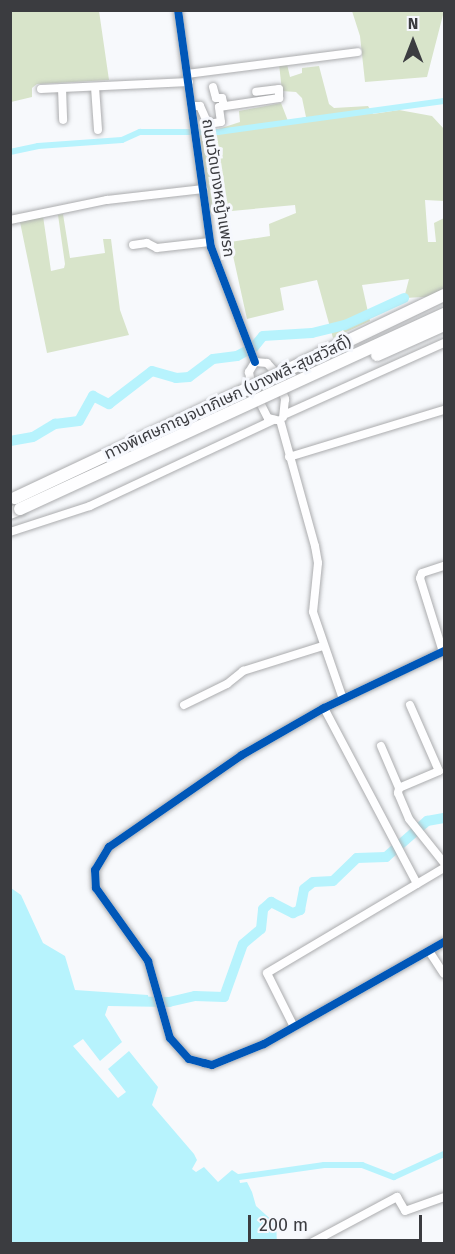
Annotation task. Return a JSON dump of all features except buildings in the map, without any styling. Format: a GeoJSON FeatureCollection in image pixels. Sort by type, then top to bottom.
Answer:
{"type":"FeatureCollection","features":[{"type":"Feature","properties":{"kind":"highway","name":"ทางพิเศษกาญจนาภิเษก (บางพลี-สุขสวัสดิ์)"},"geometry":{"type":"LineString","coordinates":[[10,500],[442,296]]}},
{"type":"Feature","properties":{"kind":"highway","name":"ทางพิเศษกาญจนาภิเษก (บางพลี-สุขสวัสดิ์)"},"geometry":{"type":"LineString","coordinates":[[10,513],[444,314]]}},
{"type":"Feature","properties":{"kind":"highway"},"geometry":{"type":"LineString","coordinates":[[198,428],[444,325]]}},
{"type":"Feature","properties":{"kind":"street","name":"ถนนวัดบางหญ้าแพรก"},"geometry":{"type":"LineString","coordinates":[[178,10],[210,242],[255,362],[249,378],[264,412],[280,418]]}},
{"type":"Feature","properties":{"kind":"street"},"geometry":{"type":"LineString","coordinates":[[40,89],[95,87],[188,78],[358,52]]}},
{"type":"Feature","properties":{"kind":"street"},"geometry":{"type":"LineString","coordinates":[[95,87],[98,130]]}},
{"type":"Feature","properties":{"kind":"street"},"geometry":{"type":"LineString","coordinates":[[213,87],[216,98],[222,98],[224,106]]}},
{"type":"Feature","properties":{"kind":"street"},"geometry":{"type":"LineString","coordinates":[[62,88],[63,120]]}},
{"type":"Feature","properties":{"kind":"street"},"geometry":{"type":"LineString","coordinates":[[192,106],[200,106],[208,124],[221,122],[219,107],[279,98],[279,89],[256,92]]}},
{"type":"Feature","properties":{"kind":"street"},"geometry":{"type":"LineString","coordinates":[[10,220],[96,202],[203,189]]}},
{"type":"Feature","properties":{"kind":"street"},"geometry":{"type":"LineString","coordinates":[[133,245],[147,243],[157,248],[210,242]]}},
{"type":"Feature","properties":{"kind":"street"},"geometry":{"type":"LineString","coordinates":[[10,532],[90,506],[444,343]]}},
{"type":"Feature","properties":{"kind":"street","name":"ถนนวัดบางหญ้าแพรก"},"geometry":{"type":"LineString","coordinates":[[255,362],[267,363],[276,373],[280,418],[318,563],[313,612],[343,699]]}},
{"type":"Feature","properties":{"kind":"street"},"geometry":{"type":"LineString","coordinates":[[289,457],[444,410]]}},
{"type":"Feature","properties":{"kind":"street"},"geometry":{"type":"LineString","coordinates":[[444,566],[422,573],[420,578],[444,652],[324,708],[239,757],[102,856],[95,870],[96,888],[148,961],[165,1028],[176,1048],[189,1059],[212,1065],[256,1048],[444,942]]}},
{"type":"Feature","properties":{"kind":"street"},"geometry":{"type":"LineString","coordinates":[[184,705],[227,684],[243,671],[323,646]]}},
{"type":"Feature","properties":{"kind":"street"},"geometry":{"type":"LineString","coordinates":[[399,788],[437,773],[441,762],[410,705]]}},
{"type":"Feature","properties":{"kind":"street"},"geometry":{"type":"LineString","coordinates":[[324,708],[417,884]]}},
{"type":"Feature","properties":{"kind":"street"},"geometry":{"type":"LineString","coordinates":[[381,746],[417,827],[444,863]]}},
{"type":"Feature","properties":{"kind":"street"},"geometry":{"type":"LineString","coordinates":[[294,1027],[267,973],[444,868]]}},
{"type":"Feature","properties":{"kind":"street"},"geometry":{"type":"LineString","coordinates":[[429,951],[444,974]]}},
{"type":"Feature","properties":{"kind":"street"},"geometry":{"type":"LineString","coordinates":[[309,1244],[397,1197],[405,1211],[444,1197]]}},
{"type":"Feature","properties":{"kind":"green space"},"geometry":{"type":"Polygon","coordinates":[[[11,10],[99,11],[109,80],[37,84],[32,88],[32,97],[11,102],[11,10]]]}},
{"type":"Feature","properties":{"kind":"green space"},"geometry":{"type":"Polygon","coordinates":[[[352,11],[444,11],[427,77],[365,82],[360,36],[352,11]]]}},
{"type":"Feature","properties":{"kind":"green space"},"geometry":{"type":"Polygon","coordinates":[[[279,64],[287,64],[290,77],[302,73],[302,68],[319,66],[329,104],[334,108],[368,106],[373,114],[399,110],[432,116],[444,129],[444,201],[425,200],[428,242],[436,242],[434,223],[444,218],[444,296],[404,298],[409,279],[362,285],[370,321],[333,338],[317,280],[280,288],[284,310],[247,319],[230,242],[270,236],[269,224],[296,213],[295,205],[210,213],[200,135],[240,122],[239,111],[281,103],[288,121],[306,117],[302,98],[296,92],[282,91],[279,64]]]}},
{"type":"Feature","properties":{"kind":"green space"},"geometry":{"type":"Polygon","coordinates":[[[63,214],[70,258],[105,253],[103,239],[111,239],[120,310],[129,335],[47,353],[20,222],[43,216],[51,271],[64,268],[65,264],[58,215],[63,214]]]}},
{"type":"Feature","properties":{"kind":"water"},"geometry":{"type":"Polygon","coordinates":[[[11,888],[21,895],[43,943],[65,956],[75,990],[148,995],[149,1002],[123,1001],[108,1006],[105,1015],[122,1042],[100,1061],[83,1039],[73,1046],[118,1098],[126,1092],[108,1069],[129,1051],[158,1087],[152,1105],[194,1154],[197,1160],[192,1169],[196,1172],[204,1167],[218,1182],[232,1170],[238,1174],[240,1183],[247,1182],[256,1206],[276,1224],[277,1243],[11,1243],[11,888]]]}},
{"type":"Feature","properties":{"kind":"waterway"},"geometry":{"type":"LineString","coordinates":[[10,152],[38,146],[122,140],[140,132],[218,132],[444,101]]}},
{"type":"Feature","properties":{"kind":"waterway"},"geometry":{"type":"LineString","coordinates":[[10,441],[33,437],[55,424],[79,421],[93,396],[109,404],[152,371],[176,378],[189,377],[213,359],[237,356],[254,347],[263,336],[312,333],[345,325],[404,298]]}},
{"type":"Feature","properties":{"kind":"waterway"},"geometry":{"type":"LineString","coordinates":[[109,1001],[169,1002],[195,996],[224,997],[243,944],[261,929],[263,909],[271,902],[293,913],[300,910],[304,889],[313,882],[333,881],[357,858],[386,857],[427,821],[444,818]]}},
{"type":"Feature","properties":{"kind":"waterway"},"geometry":{"type":"LineString","coordinates":[[232,1178],[324,1165],[362,1165],[394,1177],[444,1154]]}},
{"type":"Feature","properties":{"kind":"cycle path"},"geometry":{"type":"LineString","coordinates":[[178,10],[211,247],[255,362]]}},
{"type":"Feature","properties":{"kind":"cycle path"},"geometry":{"type":"LineString","coordinates":[[444,651],[324,708],[242,755],[109,847],[95,870],[96,888],[148,961],[170,1038],[189,1059],[212,1065],[264,1044],[444,942]]}}]}
